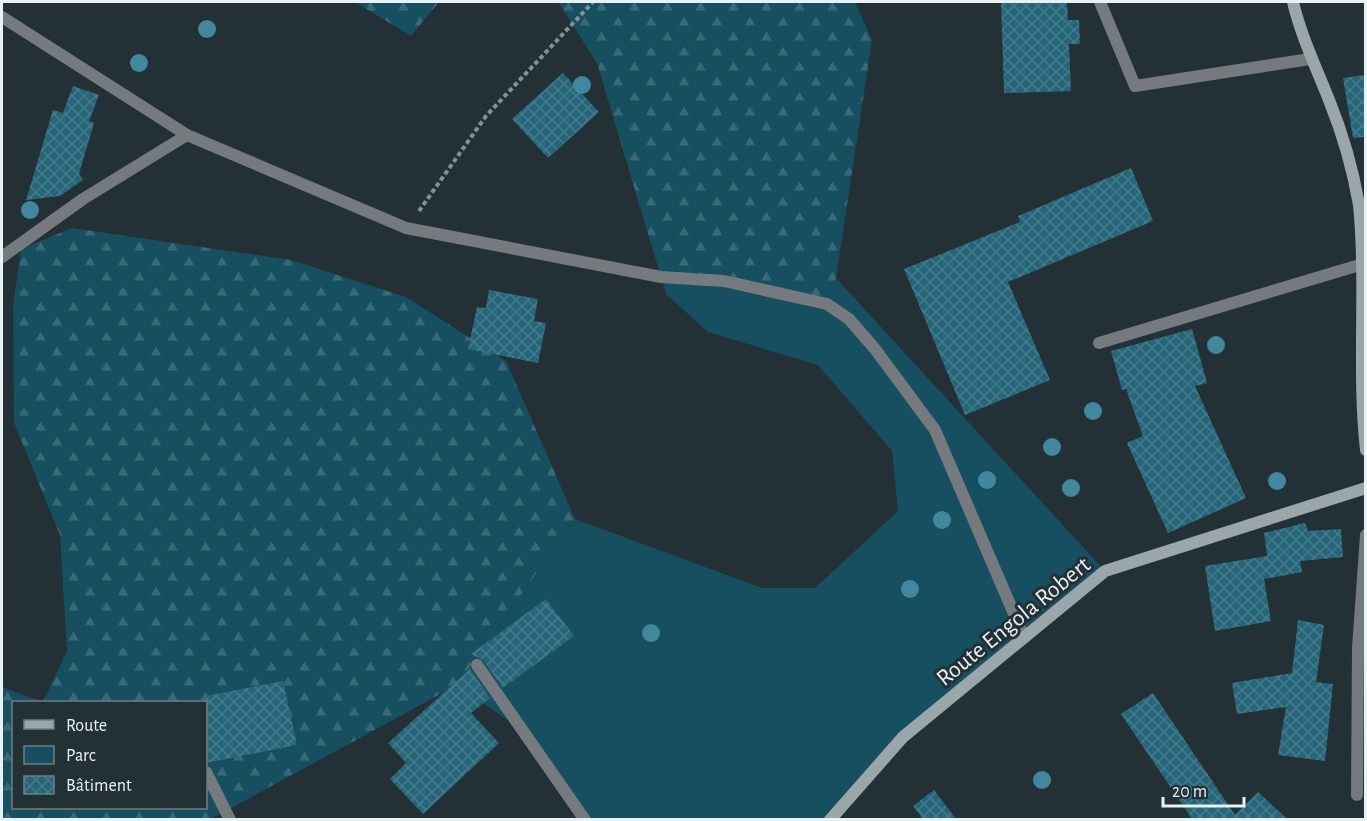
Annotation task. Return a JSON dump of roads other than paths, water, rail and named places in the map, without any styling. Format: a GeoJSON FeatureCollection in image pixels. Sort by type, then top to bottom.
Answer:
{"type":"FeatureCollection","features":[{"type":"Feature","properties":{"kind":"street"},"geometry":{"type":"LineString","coordinates":[[1100,2],[1135,86],[1310,59]]}},
{"type":"Feature","properties":{"kind":"street"},"geometry":{"type":"LineString","coordinates":[[1293,2],[1310,59],[1330,102],[1359,205],[1363,264],[1361,405],[1365,450]]}},
{"type":"Feature","properties":{"kind":"street"},"geometry":{"type":"LineString","coordinates":[[2,17],[187,135],[406,228],[661,277],[724,280],[827,303],[849,319],[875,349],[935,430],[1024,637]]}},
{"type":"Feature","properties":{"kind":"street"},"geometry":{"type":"LineString","coordinates":[[2,257],[83,199],[187,135]]}},
{"type":"Feature","properties":{"kind":"street"},"geometry":{"type":"LineString","coordinates":[[1099,343],[1363,264]]}},
{"type":"Feature","properties":{"kind":"street","name":"Route Engola Robert"},"geometry":{"type":"LineString","coordinates":[[830,819],[903,737],[1105,571],[1365,488]]}},
{"type":"Feature","properties":{"kind":"street"},"geometry":{"type":"LineString","coordinates":[[1357,795],[1358,648],[1365,535]]}},
{"type":"Feature","properties":{"kind":"street"},"geometry":{"type":"LineString","coordinates":[[477,666],[585,819]]}},
{"type":"Feature","properties":{"kind":"street"},"geometry":{"type":"LineString","coordinates":[[207,774],[230,819]]}}]}
